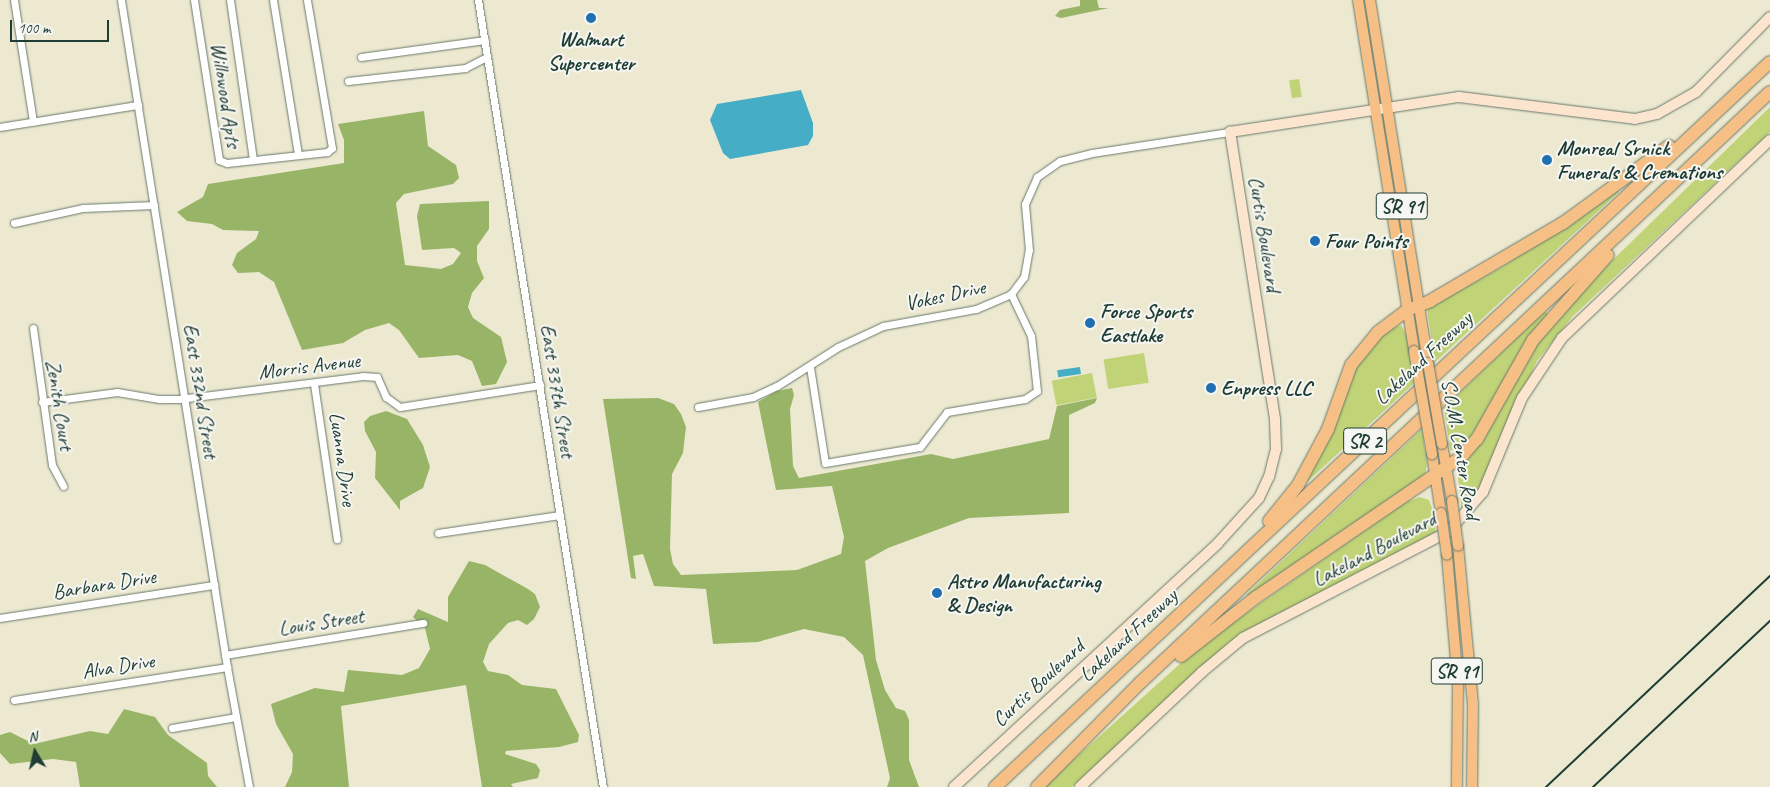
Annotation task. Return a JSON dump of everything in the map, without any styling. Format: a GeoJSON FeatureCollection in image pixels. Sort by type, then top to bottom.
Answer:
{"type":"FeatureCollection","features":[{"type":"Feature","properties":{"kind":"highway","name":"Lakeland Freeway"},"geometry":{"type":"LineString","coordinates":[[996,787],[1770,62]]}},
{"type":"Feature","properties":{"kind":"highway","name":"Lakeland Freeway"},"geometry":{"type":"LineString","coordinates":[[1037,787],[1142,682],[1770,92]]}},
{"type":"Feature","properties":{"kind":"highway"},"geometry":{"type":"LineString","coordinates":[[1142,682],[1255,598],[1435,476],[1477,440],[1533,340],[1566,300],[1746,120],[1770,92]]}},
{"type":"Feature","properties":{"kind":"highway"},"geometry":{"type":"LineString","coordinates":[[1242,555],[1298,485],[1328,429],[1346,377],[1359,353],[1378,332],[1413,308],[1564,223],[1734,95]]}},
{"type":"Feature","properties":{"kind":"main road","name":"S.O.M. Center Road"},"geometry":{"type":"LineString","coordinates":[[1358,0],[1382,107]]}},
{"type":"Feature","properties":{"kind":"main road","name":"S.O.M. Center Road"},"geometry":{"type":"LineString","coordinates":[[1370,0],[1382,107],[1413,308],[1414,350],[1447,555],[1458,683],[1457,787]]}},
{"type":"Feature","properties":{"kind":"main road","name":"S.O.M. Center Road"},"geometry":{"type":"LineString","coordinates":[[1413,308],[1424,341],[1458,546],[1473,704],[1472,787]]}},
{"type":"Feature","properties":{"kind":"street"},"geometry":{"type":"LineString","coordinates":[[14,0],[33,122]]}},
{"type":"Feature","properties":{"kind":"street","name":"East 332nd Street"},"geometry":{"type":"LineString","coordinates":[[121,0],[225,655],[249,787]]}},
{"type":"Feature","properties":{"kind":"street","name":"Willowood Apts"},"geometry":{"type":"LineString","coordinates":[[194,0],[219,160],[227,163],[327,152],[332,148],[307,0]]}},
{"type":"Feature","properties":{"kind":"street","name":"Willowood Apts"},"geometry":{"type":"LineString","coordinates":[[230,0],[253,160]]}},
{"type":"Feature","properties":{"kind":"street"},"geometry":{"type":"LineString","coordinates":[[273,0],[298,155]]}},
{"type":"Feature","properties":{"kind":"street","name":"East 337th Street"},"geometry":{"type":"LineString","coordinates":[[478,0],[604,787]]}},
{"type":"Feature","properties":{"kind":"street"},"geometry":{"type":"LineString","coordinates":[[1230,132],[1382,107],[1459,97],[1610,118],[1635,119],[1657,114],[1696,92],[1770,17]]}},
{"type":"Feature","properties":{"kind":"street"},"geometry":{"type":"LineString","coordinates":[[361,58],[485,40]]}},
{"type":"Feature","properties":{"kind":"street"},"geometry":{"type":"LineString","coordinates":[[348,81],[465,68],[487,57]]}},
{"type":"Feature","properties":{"kind":"street"},"geometry":{"type":"LineString","coordinates":[[0,127],[138,105]]}},
{"type":"Feature","properties":{"kind":"street","name":"Vokes Drive"},"geometry":{"type":"LineString","coordinates":[[698,407],[753,397],[810,367],[838,347],[883,326],[976,309],[1011,294],[1024,277],[1030,250],[1025,204],[1037,177],[1060,161],[1092,153],[1230,132]]}},
{"type":"Feature","properties":{"kind":"street","name":"Curtis Boulevard"},"geometry":{"type":"LineString","coordinates":[[954,787],[1218,543],[1259,498],[1276,449],[1276,419],[1230,132]]}},
{"type":"Feature","properties":{"kind":"street","name":"Lakeland Boulevard"},"geometry":{"type":"LineString","coordinates":[[1080,787],[1231,646],[1263,626],[1450,531],[1484,492],[1522,398],[1562,338],[1770,140]]}},
{"type":"Feature","properties":{"kind":"street"},"geometry":{"type":"LineString","coordinates":[[14,223],[83,208],[154,205]]}},
{"type":"Feature","properties":{"kind":"street"},"geometry":{"type":"LineString","coordinates":[[810,367],[825,464],[920,447],[947,412],[1025,400],[1038,391],[1031,336],[1011,294]]}},
{"type":"Feature","properties":{"kind":"street","name":"Zenith Court"},"geometry":{"type":"LineString","coordinates":[[33,328],[52,465],[63,486]]}},
{"type":"Feature","properties":{"kind":"street","name":"Morris Avenue"},"geometry":{"type":"LineString","coordinates":[[42,402],[117,392],[159,399],[184,398],[376,377],[386,397],[400,407],[540,385]]}},
{"type":"Feature","properties":{"kind":"street","name":"Luanna Drive"},"geometry":{"type":"LineString","coordinates":[[314,384],[337,539]]}},
{"type":"Feature","properties":{"kind":"street"},"geometry":{"type":"LineString","coordinates":[[438,533],[560,515]]}},
{"type":"Feature","properties":{"kind":"street","name":"Barbara Drive"},"geometry":{"type":"LineString","coordinates":[[0,618],[214,585]]}},
{"type":"Feature","properties":{"kind":"street","name":"Louis Street"},"geometry":{"type":"LineString","coordinates":[[225,655],[423,623]]}},
{"type":"Feature","properties":{"kind":"street","name":"Alva Drive"},"geometry":{"type":"LineString","coordinates":[[14,700],[227,667]]}},
{"type":"Feature","properties":{"kind":"street"},"geometry":{"type":"LineString","coordinates":[[172,728],[236,717]]}},
{"type":"Feature","properties":{"kind":"green space"},"geometry":{"type":"Polygon","coordinates":[[[1080,0],[1097,0],[1099,8],[1109,8],[1061,18],[1055,16],[1060,10],[1080,6],[1080,0]]]}},
{"type":"Feature","properties":{"kind":"green space"},"geometry":{"type":"Polygon","coordinates":[[[1299,79],[1302,97],[1292,98],[1289,81],[1299,79]]]}},
{"type":"Feature","properties":{"kind":"green space"},"geometry":{"type":"Polygon","coordinates":[[[1770,107],[1770,132],[1573,316],[1537,361],[1478,493],[1462,513],[1457,469],[1535,343],[1585,287],[1770,107]]]}},
{"type":"Feature","properties":{"kind":"green space"},"geometry":{"type":"Polygon","coordinates":[[[424,111],[428,146],[456,165],[459,178],[453,184],[404,194],[396,203],[405,265],[441,269],[453,264],[461,253],[454,248],[422,250],[417,216],[420,204],[489,201],[489,229],[477,246],[477,261],[484,278],[472,293],[468,307],[473,318],[501,337],[507,362],[496,384],[482,386],[472,361],[458,355],[419,358],[399,330],[389,323],[365,330],[343,343],[302,350],[274,282],[259,272],[238,273],[232,265],[237,253],[256,239],[259,231],[223,230],[212,224],[187,221],[177,212],[203,197],[208,184],[344,163],[344,140],[338,124],[424,111]]]}},
{"type":"Feature","properties":{"kind":"green space"},"geometry":{"type":"Polygon","coordinates":[[[1617,189],[1619,192],[1435,362],[1427,309],[1502,267],[1617,189]]]}},
{"type":"Feature","properties":{"kind":"green space"},"geometry":{"type":"Polygon","coordinates":[[[1545,311],[1548,314],[1483,424],[1461,450],[1450,450],[1444,408],[1545,311]]]}},
{"type":"Feature","properties":{"kind":"green space"},"geometry":{"type":"Polygon","coordinates":[[[1401,325],[1407,336],[1414,383],[1295,493],[1363,352],[1391,329],[1401,325]]]}},
{"type":"Feature","properties":{"kind":"green space"},"geometry":{"type":"Polygon","coordinates":[[[1144,353],[1149,383],[1108,389],[1104,359],[1144,353]]]}},
{"type":"Feature","properties":{"kind":"green space"},"geometry":{"type":"Polygon","coordinates":[[[1092,373],[1097,398],[1057,405],[1052,381],[1092,373]]]}},
{"type":"Feature","properties":{"kind":"green space"},"geometry":{"type":"Polygon","coordinates":[[[792,388],[794,395],[790,409],[793,466],[799,478],[931,454],[953,459],[1049,439],[1057,406],[1097,398],[1095,403],[1069,415],[1069,513],[969,518],[888,548],[865,561],[876,660],[885,690],[896,708],[905,711],[909,720],[909,760],[919,787],[887,787],[890,778],[863,655],[844,637],[804,629],[758,642],[713,644],[706,589],[654,586],[643,554],[633,556],[636,579],[631,578],[603,399],[658,398],[674,404],[681,414],[686,427],[683,453],[672,474],[670,549],[673,564],[681,575],[797,570],[841,554],[844,537],[832,486],[776,490],[758,402],[777,391],[792,388]]]}},
{"type":"Feature","properties":{"kind":"green space"},"geometry":{"type":"Polygon","coordinates":[[[386,411],[407,419],[423,445],[430,467],[423,488],[400,501],[400,510],[375,478],[376,452],[365,431],[364,422],[370,416],[386,411]]]}},
{"type":"Feature","properties":{"kind":"green space"},"geometry":{"type":"Polygon","coordinates":[[[1422,429],[1427,464],[1425,475],[1249,596],[1246,595],[1422,429]]]}},
{"type":"Feature","properties":{"kind":"green space"},"geometry":{"type":"Polygon","coordinates":[[[1420,497],[1429,500],[1434,514],[1436,535],[1229,642],[1072,787],[1043,787],[1202,644],[1406,502],[1420,497]]]}},
{"type":"Feature","properties":{"kind":"green space"},"geometry":{"type":"Polygon","coordinates":[[[469,561],[485,565],[528,589],[535,594],[540,607],[534,619],[527,625],[518,620],[508,623],[489,644],[483,662],[488,671],[508,675],[522,685],[556,689],[579,735],[578,742],[559,747],[506,751],[505,754],[536,764],[540,770],[538,778],[511,784],[513,787],[482,787],[466,685],[341,706],[349,787],[285,787],[292,772],[293,754],[276,724],[271,704],[315,688],[344,692],[348,670],[402,675],[419,668],[430,649],[425,628],[413,617],[418,609],[448,622],[448,597],[469,561]]]}},
{"type":"Feature","properties":{"kind":"green space"},"geometry":{"type":"Polygon","coordinates":[[[124,709],[155,717],[168,735],[207,763],[208,776],[217,787],[80,787],[76,762],[53,759],[10,764],[0,753],[0,735],[10,732],[34,744],[90,731],[108,734],[124,709]]]}},
{"type":"Feature","properties":{"kind":"water"},"geometry":{"type":"Polygon","coordinates":[[[801,90],[813,123],[813,136],[808,145],[730,159],[723,153],[710,120],[717,104],[801,90]]]}},
{"type":"Feature","properties":{"kind":"water"},"geometry":{"type":"Polygon","coordinates":[[[1080,367],[1081,374],[1058,377],[1057,370],[1080,367]]]}},
{"type":"Feature","properties":{"kind":"railway"},"geometry":{"type":"LineString","coordinates":[[1546,787],[1770,576]]}},
{"type":"Feature","properties":{"kind":"railway"},"geometry":{"type":"LineString","coordinates":[[1593,787],[1770,621]]}},
{"type":"Feature","properties":{"kind":"place","name":"Walmart Supercenter"},"geometry":{"type":"Point","coordinates":[591,18]}},
{"type":"Feature","properties":{"kind":"place","name":"Monreal Srnick Funerals & Cremations"},"geometry":{"type":"Point","coordinates":[1547,160]}},
{"type":"Feature","properties":{"kind":"place","name":"Four Points"},"geometry":{"type":"Point","coordinates":[1315,241]}},
{"type":"Feature","properties":{"kind":"place","name":"Force Sports Eastlake"},"geometry":{"type":"Point","coordinates":[1090,323]}},
{"type":"Feature","properties":{"kind":"place","name":"Enpress LLC"},"geometry":{"type":"Point","coordinates":[1211,388]}},
{"type":"Feature","properties":{"kind":"place","name":"Astro Manufacturing & Design"},"geometry":{"type":"Point","coordinates":[937,593]}}]}
